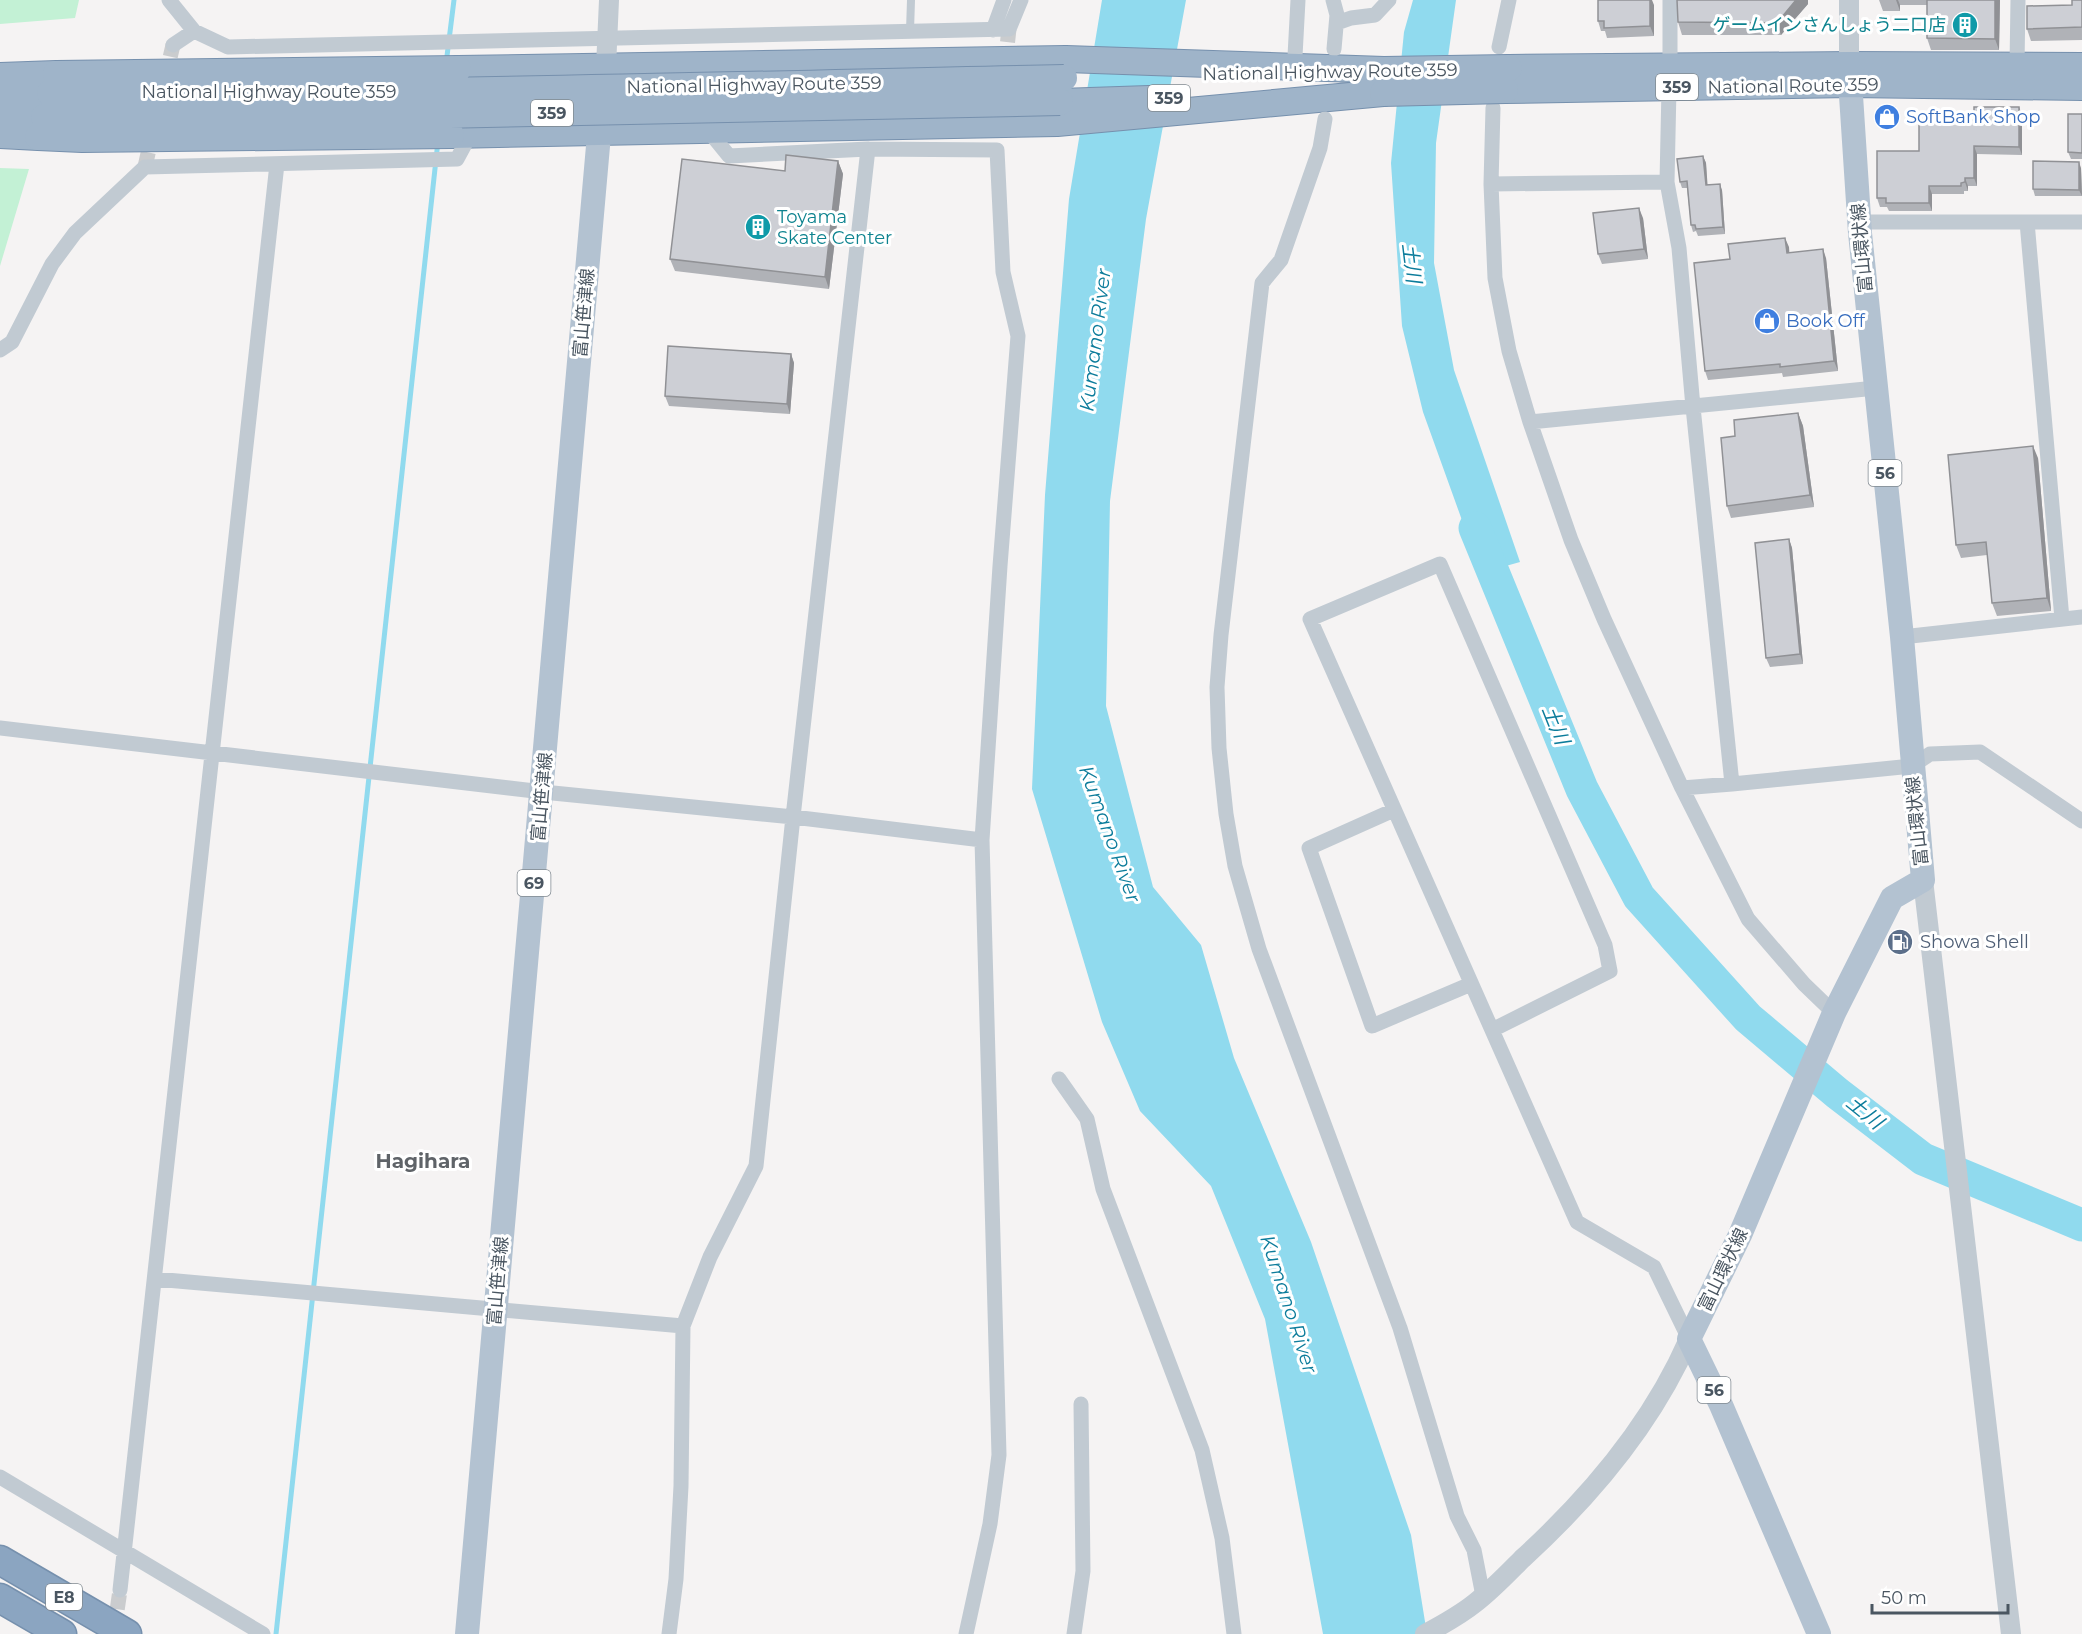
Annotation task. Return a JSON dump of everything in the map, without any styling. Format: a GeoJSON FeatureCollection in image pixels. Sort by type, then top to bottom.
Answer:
{"type":"FeatureCollection","features":[{"type":"Feature","properties":{"kind":"highway"},"geometry":{"type":"LineString","coordinates":[[0,76],[1066,59],[1281,79],[1384,81]]}},
{"type":"Feature","properties":{"kind":"highway","name":"National Route 359"},"geometry":{"type":"LineString","coordinates":[[1502,78],[1849,75],[2017,65],[2082,66]]}},
{"type":"Feature","properties":{"kind":"highway","name":"National Route 359"},"geometry":{"type":"LineString","coordinates":[[1849,75],[2082,87]]}},
{"type":"Feature","properties":{"kind":"highway","name":"National Highway Route 359"},"geometry":{"type":"LineString","coordinates":[[1384,81],[1502,78]]}},
{"type":"Feature","properties":{"kind":"highway"},"geometry":{"type":"LineString","coordinates":[[0,135],[82,139],[460,135],[1058,123],[1281,79],[1384,81]]}},
{"type":"Feature","properties":{"kind":"highway","name":"National Highway Route 359"},"geometry":{"type":"LineString","coordinates":[[0,93],[207,94],[1281,79]]}},
{"type":"Feature","properties":{"kind":"highway","name":"National Highway Route 359"},"geometry":{"type":"LineString","coordinates":[[0,116],[392,116],[1036,102],[1281,79]]}},
{"type":"Feature","properties":{"kind":"highway","name":"E8"},"geometry":{"type":"LineString","coordinates":[[0,1560],[127,1634]]}},
{"type":"Feature","properties":{"kind":"highway","name":"E8"},"geometry":{"type":"LineString","coordinates":[[0,1598],[62,1634]]}},
{"type":"Feature","properties":{"kind":"main road","name":"富山笹津線"},"geometry":{"type":"LineString","coordinates":[[467,1634],[606,67]]}},
{"type":"Feature","properties":{"kind":"main road","name":"富山環状線"},"geometry":{"type":"LineString","coordinates":[[1689,1339],[1740,1235],[1832,1019],[1892,898],[1923,880],[1902,637],[1860,222],[1849,75]]}},
{"type":"Feature","properties":{"kind":"main road","name":"56"},"geometry":{"type":"LineString","coordinates":[[1689,1339],[1721,1405],[1819,1634]]}},
{"type":"Feature","properties":{"kind":"street"},"geometry":{"type":"LineString","coordinates":[[169,0],[194,31],[228,47],[993,30],[1009,29],[1021,0]]}},
{"type":"Feature","properties":{"kind":"street"},"geometry":{"type":"LineString","coordinates":[[606,67],[609,0]]}},
{"type":"Feature","properties":{"kind":"street"},"geometry":{"type":"LineString","coordinates":[[993,30],[1004,0]]}},
{"type":"Feature","properties":{"kind":"street"},"geometry":{"type":"LineString","coordinates":[[1281,79],[1298,0]]}},
{"type":"Feature","properties":{"kind":"street"},"geometry":{"type":"LineString","coordinates":[[1333,0],[1337,15],[1334,49]]}},
{"type":"Feature","properties":{"kind":"street"},"geometry":{"type":"LineString","coordinates":[[1336,23],[1351,18],[1375,15],[1389,0]]}},
{"type":"Feature","properties":{"kind":"street"},"geometry":{"type":"LineString","coordinates":[[1509,0],[1491,184],[1495,278],[1509,351],[1530,422],[1571,540],[1604,619],[1682,788],[1748,920],[1832,1019]]}},
{"type":"Feature","properties":{"kind":"street"},"geometry":{"type":"LineString","coordinates":[[1670,0],[1667,182],[1679,248],[1692,407],[1732,784]]}},
{"type":"Feature","properties":{"kind":"street"},"geometry":{"type":"LineString","coordinates":[[1849,0],[1849,75]]}},
{"type":"Feature","properties":{"kind":"street"},"geometry":{"type":"LineString","coordinates":[[2017,65],[2018,0]]}},
{"type":"Feature","properties":{"kind":"street"},"geometry":{"type":"LineString","coordinates":[[173,45],[194,31]]}},
{"type":"Feature","properties":{"kind":"street"},"geometry":{"type":"LineString","coordinates":[[1325,119],[1320,148],[1281,260],[1262,283],[1220,645],[1217,687],[1219,748],[1234,866],[1258,949],[1400,1328],[1457,1516],[1474,1550],[1479,1600]]}},
{"type":"Feature","properties":{"kind":"street"},"geometry":{"type":"LineString","coordinates":[[707,129],[729,156],[868,149],[997,150],[1004,272],[1018,336],[982,840],[999,1455],[990,1524],[966,1634]]}},
{"type":"Feature","properties":{"kind":"street"},"geometry":{"type":"LineString","coordinates":[[0,350],[12,342],[52,264],[75,233],[145,166],[457,159],[460,135]]}},
{"type":"Feature","properties":{"kind":"street"},"geometry":{"type":"LineString","coordinates":[[669,1634],[676,1579],[681,1486],[683,1326],[710,1257],[756,1166],[868,149]]}},
{"type":"Feature","properties":{"kind":"street"},"geometry":{"type":"LineString","coordinates":[[120,1590],[277,164]]}},
{"type":"Feature","properties":{"kind":"street"},"geometry":{"type":"LineString","coordinates":[[1491,184],[1667,182]]}},
{"type":"Feature","properties":{"kind":"street"},"geometry":{"type":"LineString","coordinates":[[1860,222],[2082,222]]}},
{"type":"Feature","properties":{"kind":"street"},"geometry":{"type":"LineString","coordinates":[[2027,222],[2062,619]]}},
{"type":"Feature","properties":{"kind":"street"},"geometry":{"type":"LineString","coordinates":[[1530,422],[1876,388]]}},
{"type":"Feature","properties":{"kind":"street"},"geometry":{"type":"LineString","coordinates":[[1425,1634],[1479,1600],[1549,1534],[1590,1491],[1616,1460],[1638,1428],[1673,1371],[1689,1339],[1654,1267],[1576,1222],[1310,619],[1440,564],[1605,945],[1610,971],[1492,1030]]}},
{"type":"Feature","properties":{"kind":"street"},"geometry":{"type":"LineString","coordinates":[[1902,637],[2082,617]]}},
{"type":"Feature","properties":{"kind":"street"},"geometry":{"type":"LineString","coordinates":[[0,728],[543,792],[793,817],[982,840]]}},
{"type":"Feature","properties":{"kind":"street"},"geometry":{"type":"LineString","coordinates":[[1682,788],[1912,766],[1930,754],[1980,752],[2082,821]]}},
{"type":"Feature","properties":{"kind":"street"},"geometry":{"type":"LineString","coordinates":[[1394,810],[1309,848],[1372,1026],[1471,984]]}},
{"type":"Feature","properties":{"kind":"street"},"geometry":{"type":"LineString","coordinates":[[1923,880],[2012,1634]]}},
{"type":"Feature","properties":{"kind":"street"},"geometry":{"type":"LineString","coordinates":[[1059,1078],[1087,1119],[1103,1189],[1202,1450],[1222,1538],[1234,1634]]}},
{"type":"Feature","properties":{"kind":"street"},"geometry":{"type":"LineString","coordinates":[[155,1279],[683,1326]]}},
{"type":"Feature","properties":{"kind":"street"},"geometry":{"type":"LineString","coordinates":[[1074,1634],[1083,1571],[1081,1404]]}},
{"type":"Feature","properties":{"kind":"street"},"geometry":{"type":"LineString","coordinates":[[0,1477],[263,1634]]}},
{"type":"Feature","properties":{"kind":"lane"},"geometry":{"type":"LineString","coordinates":[[910,0],[910,31]]}},
{"type":"Feature","properties":{"kind":"green space"},"geometry":{"type":"Polygon","coordinates":[[[0,0],[79,0],[75,18],[0,24],[0,0]]]}},
{"type":"Feature","properties":{"kind":"green space"},"geometry":{"type":"Polygon","coordinates":[[[0,168],[29,169],[0,266],[0,168]]]}},
{"type":"Feature","properties":{"kind":"water","name":"Kumano River"},"geometry":{"type":"Polygon","coordinates":[[[1102,0],[1186,0],[1146,219],[1110,501],[1106,706],[1153,887],[1201,945],[1234,1058],[1311,1242],[1411,1535],[1427,1634],[1323,1634],[1265,1319],[1211,1186],[1140,1111],[1102,1022],[1032,789],[1045,495],[1069,199],[1102,0]]]}},
{"type":"Feature","properties":{"kind":"water"},"geometry":{"type":"Polygon","coordinates":[[[1413,0],[1456,0],[1436,143],[1434,263],[1454,370],[1520,562],[1481,573],[1423,412],[1402,326],[1391,163],[1404,32],[1413,0]]]}},
{"type":"Feature","properties":{"kind":"building"},"geometry":{"type":"Polygon","coordinates":[[[1598,0],[1650,0],[1650,26],[1604,28],[1604,21],[1598,21],[1598,0]]]}},
{"type":"Feature","properties":{"kind":"building"},"geometry":{"type":"Polygon","coordinates":[[[1677,0],[1796,0],[1777,23],[1678,22],[1677,0]]]}},
{"type":"Feature","properties":{"kind":"building","name":"ゲームインさんしょう二口店"},"geometry":{"type":"Polygon","coordinates":[[[1927,0],[1995,0],[1995,39],[1927,38],[1927,0]]]}},
{"type":"Feature","properties":{"kind":"building"},"geometry":{"type":"Polygon","coordinates":[[[2072,0],[2082,0],[2082,27],[2027,29],[2027,6],[2072,5],[2072,0]]]}},
{"type":"Feature","properties":{"kind":"building"},"geometry":{"type":"Polygon","coordinates":[[[1974,107],[2019,107],[2019,147],[1974,146],[1974,178],[1965,178],[1961,186],[1929,186],[1929,203],[1886,203],[1886,198],[1877,198],[1877,151],[1919,151],[1919,120],[1974,120],[1974,107]]]}},
{"type":"Feature","properties":{"kind":"building"},"geometry":{"type":"Polygon","coordinates":[[[2068,114],[2082,114],[2082,153],[2068,152],[2068,114]]]}},
{"type":"Feature","properties":{"kind":"building","name":"Toyama Skate Center"},"geometry":{"type":"Polygon","coordinates":[[[786,155],[838,161],[825,277],[670,259],[682,159],[785,171],[786,155]]]}},
{"type":"Feature","properties":{"kind":"building"},"geometry":{"type":"Polygon","coordinates":[[[1703,156],[1706,185],[1720,184],[1723,227],[1696,229],[1695,225],[1691,225],[1687,181],[1680,182],[1677,159],[1703,156]]]}},
{"type":"Feature","properties":{"kind":"building"},"geometry":{"type":"Polygon","coordinates":[[[2033,161],[2079,162],[2079,190],[2033,189],[2033,161]]]}},
{"type":"Feature","properties":{"kind":"building"},"geometry":{"type":"Polygon","coordinates":[[[1639,208],[1644,249],[1598,254],[1593,213],[1639,208]]]}},
{"type":"Feature","properties":{"kind":"building","name":"Book Off"},"geometry":{"type":"Polygon","coordinates":[[[1785,238],[1787,253],[1823,249],[1834,361],[1780,367],[1780,364],[1705,371],[1694,263],[1730,259],[1728,244],[1785,238]]]}},
{"type":"Feature","properties":{"kind":"building"},"geometry":{"type":"Polygon","coordinates":[[[668,346],[791,354],[787,404],[665,396],[668,346]]]}},
{"type":"Feature","properties":{"kind":"building"},"geometry":{"type":"Polygon","coordinates":[[[1798,413],[1810,495],[1727,506],[1721,438],[1735,436],[1734,420],[1798,413]]]}},
{"type":"Feature","properties":{"kind":"building"},"geometry":{"type":"Polygon","coordinates":[[[2033,446],[2047,598],[1992,603],[1986,542],[1956,545],[1948,455],[2033,446]]]}},
{"type":"Feature","properties":{"kind":"building"},"geometry":{"type":"Polygon","coordinates":[[[1789,539],[1800,654],[1766,658],[1755,543],[1789,539]]]}},
{"type":"Feature","properties":{"kind":"waterway"},"geometry":{"type":"LineString","coordinates":[[446,64],[454,0]]}},
{"type":"Feature","properties":{"kind":"waterway"},"geometry":{"type":"LineString","coordinates":[[276,1634],[438,141]]}},
{"type":"Feature","properties":{"kind":"waterway","name":"土川"},"geometry":{"type":"LineString","coordinates":[[1475,528],[1582,789],[1639,897],[1748,1018],[1837,1093],[1923,1159],[2082,1225]]}},
{"type":"Feature","properties":{"kind":"tunnel"},"geometry":{"type":"LineString","coordinates":[[1005,65],[1009,29]]}},
{"type":"Feature","properties":{"kind":"tunnel"},"geometry":{"type":"LineString","coordinates":[[165,79],[173,45]]}},
{"type":"Feature","properties":{"kind":"tunnel"},"geometry":{"type":"LineString","coordinates":[[145,167],[153,131]]}},
{"type":"Feature","properties":{"kind":"tunnel"},"geometry":{"type":"LineString","coordinates":[[114,1632],[120,1590]]}},
{"type":"Feature","properties":{"kind":"place","name":"ゲームインさんしょう二口店"},"geometry":{"type":"Point","coordinates":[1965,25]}},
{"type":"Feature","properties":{"kind":"place","name":"SoftBank Shop"},"geometry":{"type":"Point","coordinates":[1887,117]}},
{"type":"Feature","properties":{"kind":"place","name":"Toyama Skate Center"},"geometry":{"type":"Point","coordinates":[758,227]}},
{"type":"Feature","properties":{"kind":"place","name":"Book Off"},"geometry":{"type":"Point","coordinates":[1767,321]}},
{"type":"Feature","properties":{"kind":"place","name":"Showa Shell"},"geometry":{"type":"Point","coordinates":[1900,942]}},
{"type":"Feature","properties":{"kind":"district","name":"Hagihara"},"geometry":{"type":"Point","coordinates":[423,1161]}}]}
